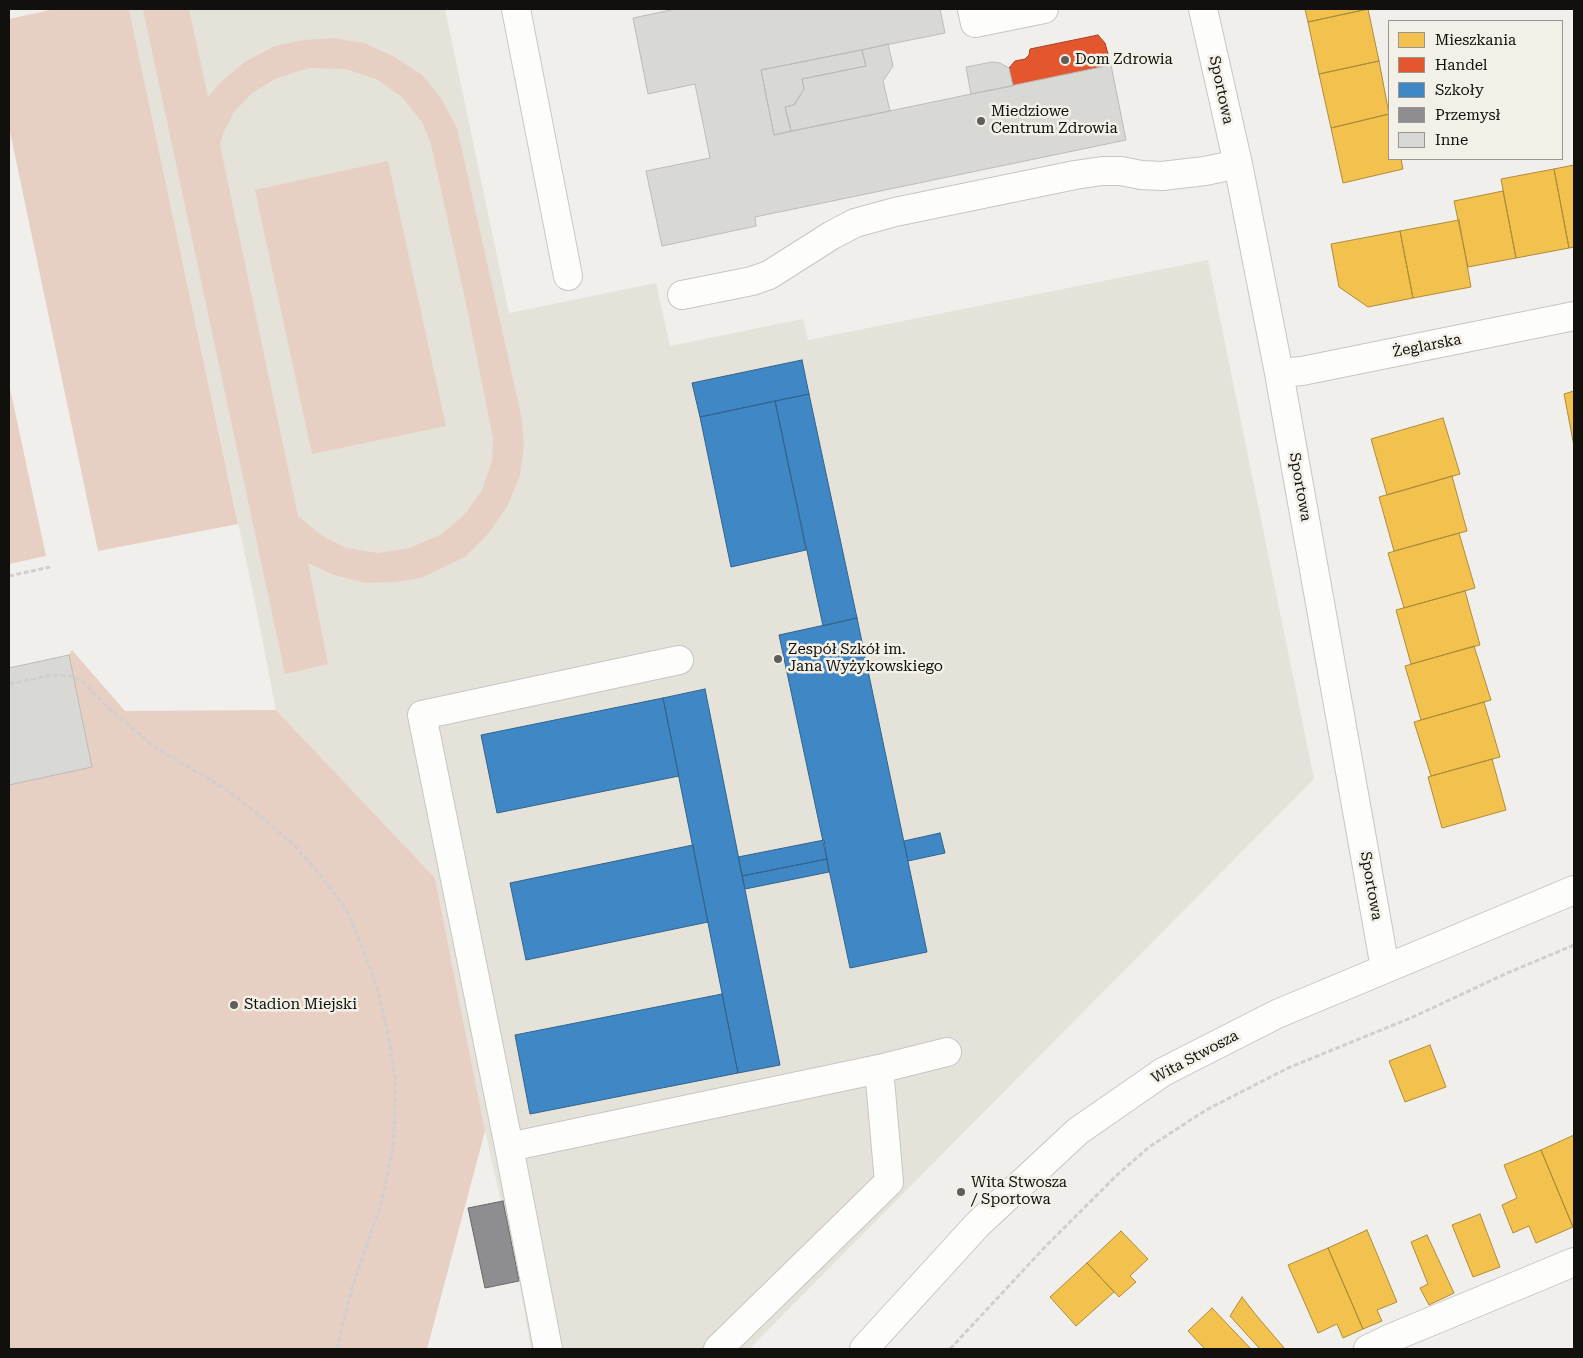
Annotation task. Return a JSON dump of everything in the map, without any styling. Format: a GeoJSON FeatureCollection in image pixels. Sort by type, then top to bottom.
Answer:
{"type":"FeatureCollection","features":[{"type":"Feature","properties":{"kind":"street"},"geometry":{"type":"LineString","coordinates":[[516,9],[568,276]]}},
{"type":"Feature","properties":{"kind":"street"},"geometry":{"type":"LineString","coordinates":[[972,9],[975,23],[1044,9]]}},
{"type":"Feature","properties":{"kind":"street","name":"Sportowa"},"geometry":{"type":"LineString","coordinates":[[1203,9],[1238,164],[1279,373],[1385,968]]}},
{"type":"Feature","properties":{"kind":"street"},"geometry":{"type":"LineString","coordinates":[[682,295],[752,281],[769,275],[832,235],[855,224],[895,212],[1102,171],[1121,171],[1141,175],[1162,176],[1205,171],[1238,164]]}},
{"type":"Feature","properties":{"kind":"street","name":"Żeglarska"},"geometry":{"type":"LineString","coordinates":[[1279,373],[1302,371],[1574,316]]}},
{"type":"Feature","properties":{"kind":"street"},"geometry":{"type":"LineString","coordinates":[[548,1349],[422,715],[679,660]]}},
{"type":"Feature","properties":{"kind":"street","name":"Wita Stwosza"},"geometry":{"type":"LineString","coordinates":[[864,1349],[978,1224],[1078,1132],[1163,1072],[1277,1014],[1574,890]]}},
{"type":"Feature","properties":{"kind":"street"},"geometry":{"type":"LineString","coordinates":[[509,1147],[879,1069],[947,1052]]}},
{"type":"Feature","properties":{"kind":"street"},"geometry":{"type":"LineString","coordinates":[[718,1349],[889,1182],[879,1069]]}},
{"type":"Feature","properties":{"kind":"street"},"geometry":{"type":"LineString","coordinates":[[1368,1349],[1574,1262]]}},
{"type":"Feature","properties":{"kind":"path"},"geometry":{"type":"LineString","coordinates":[[9,576],[50,567]]}},
{"type":"Feature","properties":{"kind":"path"},"geometry":{"type":"LineString","coordinates":[[9,684],[52,674],[73,676],[84,683],[104,704],[153,746],[224,788],[280,832],[323,878],[347,911],[378,990],[389,1039],[395,1078],[396,1111],[393,1147],[382,1201],[351,1291],[336,1349]]}},
{"type":"Feature","properties":{"kind":"path"},"geometry":{"type":"LineString","coordinates":[[950,1349],[1045,1247],[1116,1176],[1149,1148],[1206,1110],[1288,1068],[1413,1017],[1505,974],[1574,945]]}},
{"type":"Feature","properties":{"kind":"shaded area"},"geometry":{"type":"Polygon","coordinates":[[[55,9],[129,9],[238,524],[98,551],[9,127],[9,19],[55,9]]]}},
{"type":"Feature","properties":{"kind":"shaded area","name":"Zespół Szkół im. Jana Wyżykowskiego"},"geometry":{"type":"Polygon","coordinates":[[[129,9],[445,9],[509,313],[656,283],[670,346],[803,319],[808,340],[1208,260],[1314,779],[749,1349],[531,1349],[519,1281],[485,1131],[435,878],[276,710],[256,607],[129,9]]]}},
{"type":"Feature","properties":{"kind":"shaded area"},"geometry":{"type":"Polygon","coordinates":[[[143,9],[189,9],[208,97],[221,82],[246,61],[275,46],[304,40],[333,38],[364,43],[393,56],[422,75],[441,98],[457,128],[521,415],[524,444],[520,475],[508,505],[488,534],[465,557],[421,578],[394,582],[366,583],[334,575],[308,563],[328,664],[285,674],[143,9]],[[309,68],[277,78],[252,93],[234,112],[223,134],[220,145],[298,516],[321,535],[346,548],[378,553],[410,548],[442,534],[465,514],[482,490],[492,461],[493,438],[431,144],[422,122],[403,98],[378,80],[346,69],[309,68]]]}},
{"type":"Feature","properties":{"kind":"shaded area"},"geometry":{"type":"Polygon","coordinates":[[[388,161],[446,426],[312,454],[255,190],[388,161]]]}},
{"type":"Feature","properties":{"kind":"shaded area"},"geometry":{"type":"Polygon","coordinates":[[[9,384],[46,556],[9,564],[9,384]]]}},
{"type":"Feature","properties":{"kind":"shaded area","name":"Stadion Miejski"},"geometry":{"type":"Polygon","coordinates":[[[72,650],[125,711],[276,710],[435,878],[485,1131],[427,1349],[9,1349],[9,668],[69,655],[72,650]]]}},
{"type":"Feature","properties":{"kind":"building: Mieszkania"},"geometry":{"type":"Polygon","coordinates":[[[1305,9],[1368,9],[1308,22],[1305,9]]]}},
{"type":"Feature","properties":{"kind":"building: Mieszkania"},"geometry":{"type":"Polygon","coordinates":[[[1368,9],[1379,61],[1319,74],[1308,22],[1368,9]]]}},
{"type":"Feature","properties":{"kind":"building: Mieszkania"},"geometry":{"type":"Polygon","coordinates":[[[1379,61],[1388,114],[1331,128],[1319,74],[1379,61]]]}},
{"type":"Feature","properties":{"kind":"building: Mieszkania"},"geometry":{"type":"Polygon","coordinates":[[[1388,114],[1388,160],[1401,160],[1403,169],[1343,183],[1331,128],[1388,114]]]}},
{"type":"Feature","properties":{"kind":"building: Mieszkania"},"geometry":{"type":"Polygon","coordinates":[[[1574,165],[1574,247],[1569,248],[1554,169],[1574,165]]]}},
{"type":"Feature","properties":{"kind":"building: Mieszkania"},"geometry":{"type":"Polygon","coordinates":[[[1554,169],[1569,248],[1516,258],[1501,179],[1554,169]]]}},
{"type":"Feature","properties":{"kind":"building: Mieszkania"},"geometry":{"type":"Polygon","coordinates":[[[1503,191],[1516,258],[1468,267],[1454,201],[1503,191]]]}},
{"type":"Feature","properties":{"kind":"building: Mieszkania"},"geometry":{"type":"Polygon","coordinates":[[[1459,220],[1471,287],[1413,298],[1400,231],[1459,220]]]}},
{"type":"Feature","properties":{"kind":"building: Mieszkania"},"geometry":{"type":"Polygon","coordinates":[[[1400,231],[1413,298],[1368,307],[1339,287],[1331,244],[1400,231]]]}},
{"type":"Feature","properties":{"kind":"building: Mieszkania"},"geometry":{"type":"Polygon","coordinates":[[[1574,391],[1574,446],[1564,394],[1574,391]]]}},
{"type":"Feature","properties":{"kind":"building: Mieszkania"},"geometry":{"type":"Polygon","coordinates":[[[1443,418],[1460,474],[1387,495],[1371,439],[1443,418]]]}},
{"type":"Feature","properties":{"kind":"building: Mieszkania"},"geometry":{"type":"Polygon","coordinates":[[[1452,476],[1467,531],[1394,551],[1379,497],[1452,476]]]}},
{"type":"Feature","properties":{"kind":"building: Mieszkania"},"geometry":{"type":"Polygon","coordinates":[[[1459,533],[1475,588],[1404,608],[1388,553],[1459,533]]]}},
{"type":"Feature","properties":{"kind":"building: Mieszkania"},"geometry":{"type":"Polygon","coordinates":[[[1465,591],[1480,645],[1411,664],[1396,610],[1465,591]]]}},
{"type":"Feature","properties":{"kind":"building: Mieszkania"},"geometry":{"type":"Polygon","coordinates":[[[1474,646],[1491,700],[1421,720],[1405,666],[1474,646]]]}},
{"type":"Feature","properties":{"kind":"building: Mieszkania"},"geometry":{"type":"Polygon","coordinates":[[[1484,702],[1500,757],[1431,776],[1414,722],[1484,702]]]}},
{"type":"Feature","properties":{"kind":"building: Mieszkania"},"geometry":{"type":"Polygon","coordinates":[[[1492,759],[1506,810],[1442,828],[1428,777],[1492,759]]]}},
{"type":"Feature","properties":{"kind":"building: Mieszkania"},"geometry":{"type":"Polygon","coordinates":[[[1430,1045],[1446,1087],[1405,1102],[1389,1061],[1430,1045]]]}},
{"type":"Feature","properties":{"kind":"building: Mieszkania"},"geometry":{"type":"Polygon","coordinates":[[[1574,1135],[1574,1227],[1573,1227],[1541,1150],[1574,1135]]]}},
{"type":"Feature","properties":{"kind":"building: Mieszkania"},"geometry":{"type":"Polygon","coordinates":[[[1541,1150],[1573,1227],[1536,1243],[1529,1226],[1513,1233],[1502,1205],[1517,1198],[1504,1165],[1541,1150]]]}},
{"type":"Feature","properties":{"kind":"building: Mieszkania"},"geometry":{"type":"Polygon","coordinates":[[[1480,1214],[1500,1267],[1473,1277],[1452,1225],[1480,1214]]]}},
{"type":"Feature","properties":{"kind":"building: Mieszkania"},"geometry":{"type":"Polygon","coordinates":[[[1367,1230],[1397,1302],[1377,1310],[1382,1321],[1363,1329],[1328,1248],[1367,1230]]]}},
{"type":"Feature","properties":{"kind":"building: Mieszkania"},"geometry":{"type":"Polygon","coordinates":[[[1121,1231],[1148,1259],[1130,1276],[1136,1282],[1119,1297],[1087,1263],[1121,1231]]]}},
{"type":"Feature","properties":{"kind":"building: Mieszkania"},"geometry":{"type":"Polygon","coordinates":[[[1427,1235],[1454,1293],[1429,1305],[1420,1288],[1428,1284],[1411,1242],[1427,1235]]]}},
{"type":"Feature","properties":{"kind":"building: Mieszkania"},"geometry":{"type":"Polygon","coordinates":[[[1328,1248],[1363,1329],[1343,1338],[1337,1324],[1318,1333],[1288,1265],[1328,1248]]]}},
{"type":"Feature","properties":{"kind":"building: Mieszkania"},"geometry":{"type":"Polygon","coordinates":[[[1087,1263],[1114,1292],[1076,1326],[1050,1297],[1087,1263]]]}},
{"type":"Feature","properties":{"kind":"building: Mieszkania"},"geometry":{"type":"Polygon","coordinates":[[[1242,1297],[1285,1349],[1260,1349],[1230,1316],[1242,1297]]]}},
{"type":"Feature","properties":{"kind":"building: Mieszkania"},"geometry":{"type":"Polygon","coordinates":[[[1212,1308],[1251,1349],[1205,1349],[1188,1331],[1212,1308]]]}},
{"type":"Feature","properties":{"kind":"building: Handel","name":"Dom Zdrowia"},"geometry":{"type":"Polygon","coordinates":[[[1098,35],[1105,43],[1111,65],[1013,86],[1009,68],[1015,61],[1025,59],[1029,55],[1030,49],[1098,35]]]}},
{"type":"Feature","properties":{"kind":"building: Szkoły"},"geometry":{"type":"Polygon","coordinates":[[[802,360],[809,394],[700,417],[692,383],[802,360]]]}},
{"type":"Feature","properties":{"kind":"building: Szkoły"},"geometry":{"type":"Polygon","coordinates":[[[809,394],[857,618],[823,626],[775,401],[809,394]]]}},
{"type":"Feature","properties":{"kind":"building: Szkoły"},"geometry":{"type":"Polygon","coordinates":[[[775,401],[806,550],[731,567],[700,417],[775,401]]]}},
{"type":"Feature","properties":{"kind":"building: Szkoły"},"geometry":{"type":"Polygon","coordinates":[[[857,618],[927,952],[850,968],[779,635],[857,618]]]}},
{"type":"Feature","properties":{"kind":"building: Szkoły"},"geometry":{"type":"Polygon","coordinates":[[[705,689],[780,1065],[738,1073],[663,698],[705,689]]]}},
{"type":"Feature","properties":{"kind":"building: Szkoły"},"geometry":{"type":"Polygon","coordinates":[[[663,698],[679,776],[497,813],[481,735],[663,698]]]}},
{"type":"Feature","properties":{"kind":"building: Szkoły"},"geometry":{"type":"Polygon","coordinates":[[[940,833],[945,853],[908,861],[904,841],[940,833]]]}},
{"type":"Feature","properties":{"kind":"building: Szkoły"},"geometry":{"type":"Polygon","coordinates":[[[824,840],[827,859],[742,876],[738,857],[824,840]]]}},
{"type":"Feature","properties":{"kind":"building: Szkoły"},"geometry":{"type":"Polygon","coordinates":[[[693,845],[708,922],[526,960],[510,883],[693,845]]]}},
{"type":"Feature","properties":{"kind":"building: Szkoły"},"geometry":{"type":"Polygon","coordinates":[[[827,859],[829,872],[745,889],[742,876],[827,859]]]}},
{"type":"Feature","properties":{"kind":"building: Szkoły"},"geometry":{"type":"Polygon","coordinates":[[[722,994],[738,1073],[530,1114],[515,1035],[722,994]]]}},
{"type":"Feature","properties":{"kind":"building: Przemysł"},"geometry":{"type":"Polygon","coordinates":[[[503,1201],[519,1281],[485,1288],[468,1208],[503,1201]]]}},
{"type":"Feature","properties":{"kind":"building: Inne","name":"Miedziowe Centrum Zdrowia"},"geometry":{"type":"Polygon","coordinates":[[[676,9],[940,9],[945,33],[761,70],[774,135],[1111,65],[1126,140],[755,217],[756,226],[662,246],[646,171],[710,158],[695,84],[648,94],[633,18],[676,9]]]}},
{"type":"Feature","properties":{"kind":"building: Inne"},"geometry":{"type":"Polygon","coordinates":[[[888,44],[893,66],[883,81],[890,111],[791,131],[785,107],[794,105],[804,89],[802,79],[866,66],[862,50],[888,44]]]}},
{"type":"Feature","properties":{"kind":"building: Inne"},"geometry":{"type":"Polygon","coordinates":[[[862,50],[866,66],[802,79],[804,89],[794,105],[785,107],[791,131],[774,135],[761,70],[862,50]]]}},
{"type":"Feature","properties":{"kind":"building: Inne"},"geometry":{"type":"Polygon","coordinates":[[[992,62],[1000,63],[1009,68],[1013,86],[971,94],[966,67],[992,62]]]}},
{"type":"Feature","properties":{"kind":"building: Inne"},"geometry":{"type":"Polygon","coordinates":[[[69,655],[92,767],[9,785],[9,668],[69,655]]]}},
{"type":"Feature","properties":{"kind":"place","name":"Dom Zdrowia"},"geometry":{"type":"Point","coordinates":[1065,60]}},
{"type":"Feature","properties":{"kind":"place","name":"Miedziowe Centrum Zdrowia"},"geometry":{"type":"Point","coordinates":[981,121]}},
{"type":"Feature","properties":{"kind":"place","name":"Zespół Szkół im. Jana Wyżykowskiego"},"geometry":{"type":"Point","coordinates":[778,659]}},
{"type":"Feature","properties":{"kind":"place","name":"Stadion Miejski"},"geometry":{"type":"Point","coordinates":[234,1005]}},
{"type":"Feature","properties":{"kind":"place","name":"Wita Stwosza / Sportowa"},"geometry":{"type":"Point","coordinates":[961,1192]}}]}
